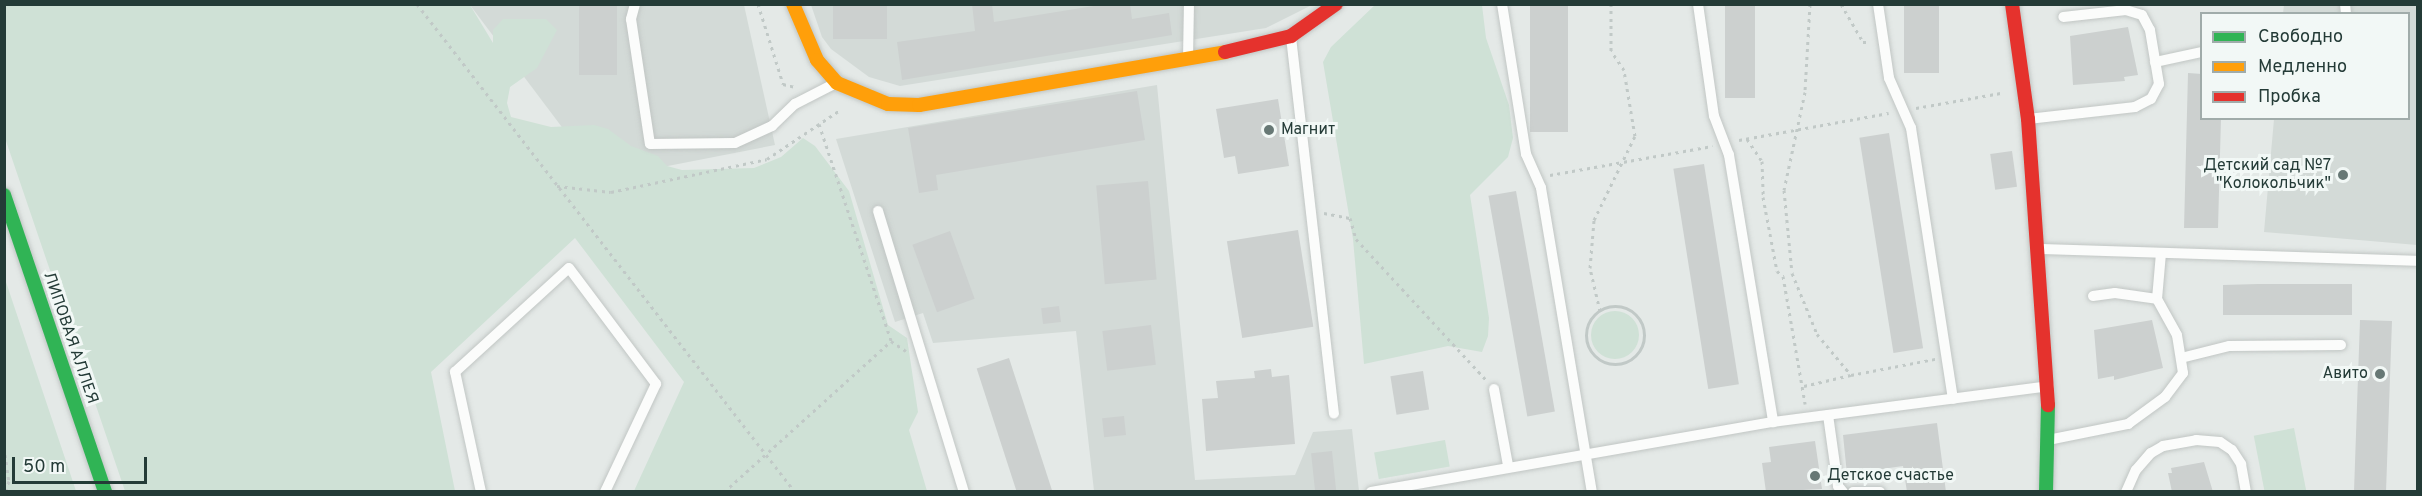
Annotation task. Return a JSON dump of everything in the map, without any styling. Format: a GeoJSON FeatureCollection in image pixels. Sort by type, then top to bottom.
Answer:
{"type":"FeatureCollection","features":[{"type":"Feature","properties":{"kind":"street"},"geometry":{"type":"LineString","coordinates":[[793,4],[817,60],[837,83],[861,96],[888,104],[919,105],[1262,46],[1291,36],[1321,19],[1336,4]]}},
{"type":"Feature","properties":{"kind":"street"},"geometry":{"type":"LineString","coordinates":[[2012,4],[2028,119],[2049,386],[2046,492]]}},
{"type":"Feature","properties":{"kind":"street","name":"ЛИПОВАЯ АЛЛЕЯ"},"geometry":{"type":"LineString","coordinates":[[4,195],[105,492]]}},
{"type":"Feature","properties":{"kind":"lane"},"geometry":{"type":"LineString","coordinates":[[635,4],[631,19],[650,144],[735,142],[772,126],[795,104],[837,83]]}},
{"type":"Feature","properties":{"kind":"lane"},"geometry":{"type":"LineString","coordinates":[[1188,4],[1188,59]]}},
{"type":"Feature","properties":{"kind":"lane"},"geometry":{"type":"LineString","coordinates":[[1502,4],[1526,154],[1536,177],[1592,492]]}},
{"type":"Feature","properties":{"kind":"lane"},"geometry":{"type":"LineString","coordinates":[[1698,4],[1714,116],[1725,143],[1773,422]]}},
{"type":"Feature","properties":{"kind":"lane"},"geometry":{"type":"LineString","coordinates":[[1878,4],[1889,78],[1911,128],[1953,399]]}},
{"type":"Feature","properties":{"kind":"lane"},"geometry":{"type":"LineString","coordinates":[[2028,119],[2135,107],[2151,99],[2159,84],[2150,30],[2142,15],[2126,10],[2063,17]]}},
{"type":"Feature","properties":{"kind":"lane"},"geometry":{"type":"LineString","coordinates":[[1291,36],[1334,414]]}},
{"type":"Feature","properties":{"kind":"lane"},"geometry":{"type":"LineString","coordinates":[[2155,62],[2200,52]]}},
{"type":"Feature","properties":{"kind":"lane"},"geometry":{"type":"LineString","coordinates":[[878,211],[964,492]]}},
{"type":"Feature","properties":{"kind":"lane"},"geometry":{"type":"LineString","coordinates":[[2038,249],[2418,261]]}},
{"type":"Feature","properties":{"kind":"lane"},"geometry":{"type":"LineString","coordinates":[[2047,440],[2128,424],[2146,414],[2183,373],[2177,335],[2157,299],[2161,253]]}},
{"type":"Feature","properties":{"kind":"lane"},"geometry":{"type":"LineString","coordinates":[[481,492],[455,372],[568,268],[656,384],[605,492]]}},
{"type":"Feature","properties":{"kind":"lane"},"geometry":{"type":"LineString","coordinates":[[2093,296],[2115,292],[2157,299]]}},
{"type":"Feature","properties":{"kind":"lane"},"geometry":{"type":"LineString","coordinates":[[2181,358],[2229,346],[2341,345]]}},
{"type":"Feature","properties":{"kind":"lane"},"geometry":{"type":"LineString","coordinates":[[1371,492],[1508,465],[1773,422],[2049,386]]}},
{"type":"Feature","properties":{"kind":"lane"},"geometry":{"type":"LineString","coordinates":[[1494,388],[1508,465]]}},
{"type":"Feature","properties":{"kind":"lane"},"geometry":{"type":"LineString","coordinates":[[1827,415],[1838,486],[1843,492]]}},
{"type":"Feature","properties":{"kind":"lane"},"geometry":{"type":"LineString","coordinates":[[2126,492],[2136,470],[2151,453],[2163,446],[2196,440],[2220,442],[2232,450],[2241,464],[2246,492]]}},
{"type":"Feature","properties":{"kind":"lane"},"geometry":{"type":"LineString","coordinates":[[1853,492],[1880,492]]}},
{"type":"Feature","properties":{"kind":"path"},"geometry":{"type":"LineString","coordinates":[[417,4],[795,492]]}},
{"type":"Feature","properties":{"kind":"path"},"geometry":{"type":"LineString","coordinates":[[758,4],[783,84],[820,93]]}},
{"type":"Feature","properties":{"kind":"path"},"geometry":{"type":"LineString","coordinates":[[1600,310],[1622,307],[1640,320],[1643,342],[1630,360],[1608,364],[1590,351],[1587,329],[1600,310],[1590,268],[1594,220],[1619,164],[1635,136],[1624,70],[1611,51],[1611,4]]}},
{"type":"Feature","properties":{"kind":"path"},"geometry":{"type":"LineString","coordinates":[[1810,4],[1805,92],[1794,131],[1784,190],[1792,273],[1817,334],[1851,375]]}},
{"type":"Feature","properties":{"kind":"path"},"geometry":{"type":"LineString","coordinates":[[1840,4],[1863,42],[1883,40]]}},
{"type":"Feature","properties":{"kind":"path"},"geometry":{"type":"LineString","coordinates":[[1536,177],[2024,90]]}},
{"type":"Feature","properties":{"kind":"path"},"geometry":{"type":"LineString","coordinates":[[557,186],[611,192],[766,159],[861,96]]}},
{"type":"Feature","properties":{"kind":"path"},"geometry":{"type":"LineString","coordinates":[[819,124],[891,341],[924,363]]}},
{"type":"Feature","properties":{"kind":"path"},"geometry":{"type":"LineString","coordinates":[[1748,139],[1762,161],[1763,197],[1777,271],[1783,276],[1807,418]]}},
{"type":"Feature","properties":{"kind":"path"},"geometry":{"type":"LineString","coordinates":[[1311,210],[1350,218],[1356,239],[1494,388]]}},
{"type":"Feature","properties":{"kind":"path"},"geometry":{"type":"LineString","coordinates":[[724,492],[891,341]]}},
{"type":"Feature","properties":{"kind":"path"},"geometry":{"type":"LineString","coordinates":[[1803,386],[1947,357]]}},
{"type":"Feature","properties":{"kind":"path"},"geometry":{"type":"LineString","coordinates":[[4,447],[9,481],[5,492]]}},
{"type":"Feature","properties":{"kind":"shaded area"},"geometry":{"type":"Polygon","coordinates":[[[470,5],[744,5],[775,145],[601,179],[470,5]]]}},
{"type":"Feature","properties":{"kind":"shaded area"},"geometry":{"type":"Polygon","coordinates":[[[811,5],[1312,5],[1266,28],[900,86],[869,77],[831,49],[822,37],[811,5]]]}},
{"type":"Feature","properties":{"kind":"shaded area","name":"Детский сад №7 \"Колокольчик\""},"geometry":{"type":"Polygon","coordinates":[[[2284,5],[2417,5],[2417,245],[2264,232],[2274,120],[2410,120],[2410,12],[2283,12],[2284,5]]]}},
{"type":"Feature","properties":{"kind":"shaded area"},"geometry":{"type":"Polygon","coordinates":[[[1157,85],[1195,480],[1295,475],[1313,432],[1352,429],[1359,491],[1094,491],[1076,331],[933,343],[923,313],[895,322],[836,139],[1157,85]]]}},
{"type":"Feature","properties":{"kind":"green space"},"geometry":{"type":"Polygon","coordinates":[[[1376,4],[1482,5],[1486,38],[1509,105],[1513,138],[1508,157],[1470,195],[1489,318],[1488,336],[1482,352],[1448,346],[1364,364],[1353,239],[1323,62],[1331,47],[1376,4]]]}},
{"type":"Feature","properties":{"kind":"green space"},"geometry":{"type":"Polygon","coordinates":[[[4,5],[470,5],[493,43],[493,30],[503,19],[546,19],[557,30],[537,68],[510,87],[507,103],[511,117],[551,127],[594,125],[608,129],[631,146],[658,156],[667,166],[682,170],[754,168],[781,157],[803,138],[815,146],[849,191],[888,325],[907,338],[918,412],[909,430],[927,491],[634,491],[684,382],[575,238],[431,372],[455,491],[125,491],[5,138],[4,5]]]}},
{"type":"Feature","properties":{"kind":"green space"},"geometry":{"type":"Polygon","coordinates":[[[5,279],[76,491],[5,491],[5,279]]]}},
{"type":"Feature","properties":{"kind":"green space"},"geometry":{"type":"Polygon","coordinates":[[[1610,311],[1620,311],[1632,318],[1639,330],[1639,340],[1632,352],[1620,359],[1610,359],[1595,348],[1591,340],[1591,330],[1602,315],[1610,311]]]}},
{"type":"Feature","properties":{"kind":"green space"},"geometry":{"type":"Polygon","coordinates":[[[2294,428],[2306,491],[2265,492],[2254,436],[2294,428]]]}},
{"type":"Feature","properties":{"kind":"green space"},"geometry":{"type":"Polygon","coordinates":[[[1445,440],[1450,467],[1379,479],[1374,453],[1445,440]]]}},
{"type":"Feature","properties":{"kind":"building"},"geometry":{"type":"Polygon","coordinates":[[[579,4],[617,4],[617,75],[579,75],[579,4]]]}},
{"type":"Feature","properties":{"kind":"building"},"geometry":{"type":"Polygon","coordinates":[[[833,4],[887,4],[887,39],[833,39],[833,4]]]}},
{"type":"Feature","properties":{"kind":"building"},"geometry":{"type":"Polygon","coordinates":[[[972,4],[992,4],[994,22],[1106,4],[1130,4],[1132,19],[1169,13],[1172,35],[902,80],[897,42],[975,31],[972,4]]]}},
{"type":"Feature","properties":{"kind":"building"},"geometry":{"type":"Polygon","coordinates":[[[1530,4],[1568,4],[1568,132],[1530,132],[1530,4]]]}},
{"type":"Feature","properties":{"kind":"building"},"geometry":{"type":"Polygon","coordinates":[[[1725,4],[1755,4],[1755,98],[1725,98],[1725,4]]]}},
{"type":"Feature","properties":{"kind":"building"},"geometry":{"type":"Polygon","coordinates":[[[1904,4],[1939,4],[1939,73],[1904,73],[1904,4]]]}},
{"type":"Feature","properties":{"kind":"building"},"geometry":{"type":"Polygon","coordinates":[[[2128,27],[2138,75],[2124,77],[2125,81],[2073,85],[2070,36],[2128,27]]]}},
{"type":"Feature","properties":{"kind":"building"},"geometry":{"type":"Polygon","coordinates":[[[2188,73],[2200,74],[2200,120],[2221,120],[2218,228],[2184,228],[2188,73]]]}},
{"type":"Feature","properties":{"kind":"building"},"geometry":{"type":"Polygon","coordinates":[[[1137,91],[1145,140],[936,175],[938,190],[919,193],[908,128],[1137,91]]]}},
{"type":"Feature","properties":{"kind":"building"},"geometry":{"type":"Polygon","coordinates":[[[1278,99],[1289,166],[1238,174],[1235,156],[1224,158],[1216,109],[1278,99]]]}},
{"type":"Feature","properties":{"kind":"building"},"geometry":{"type":"Polygon","coordinates":[[[1889,133],[1923,348],[1893,353],[1859,138],[1889,133]]]}},
{"type":"Feature","properties":{"kind":"building"},"geometry":{"type":"Polygon","coordinates":[[[2012,151],[2017,187],[1995,190],[1990,154],[2012,151]]]}},
{"type":"Feature","properties":{"kind":"building"},"geometry":{"type":"Polygon","coordinates":[[[1704,164],[1739,384],[1708,389],[1673,169],[1704,164]]]}},
{"type":"Feature","properties":{"kind":"building"},"geometry":{"type":"Polygon","coordinates":[[[1148,181],[1157,280],[1105,284],[1096,186],[1148,181]]]}},
{"type":"Feature","properties":{"kind":"building"},"geometry":{"type":"Polygon","coordinates":[[[1516,191],[1555,412],[1527,416],[1488,196],[1516,191]]]}},
{"type":"Feature","properties":{"kind":"building"},"geometry":{"type":"Polygon","coordinates":[[[1298,230],[1313,327],[1242,338],[1227,241],[1298,230]]]}},
{"type":"Feature","properties":{"kind":"building"},"geometry":{"type":"Polygon","coordinates":[[[950,231],[975,299],[937,312],[912,245],[950,231]]]}},
{"type":"Feature","properties":{"kind":"building"},"geometry":{"type":"Polygon","coordinates":[[[2352,284],[2352,315],[2223,315],[2223,285],[2352,284]]]}},
{"type":"Feature","properties":{"kind":"building"},"geometry":{"type":"Polygon","coordinates":[[[1059,306],[1061,322],[1043,324],[1041,308],[1059,306]]]}},
{"type":"Feature","properties":{"kind":"building"},"geometry":{"type":"Polygon","coordinates":[[[2152,320],[2163,368],[2114,380],[2114,376],[2098,379],[2094,330],[2152,320]]]}},
{"type":"Feature","properties":{"kind":"building"},"geometry":{"type":"Polygon","coordinates":[[[2360,320],[2392,321],[2386,492],[2354,492],[2360,320]]]}},
{"type":"Feature","properties":{"kind":"building"},"geometry":{"type":"Polygon","coordinates":[[[1151,325],[1156,365],[1107,371],[1102,331],[1151,325]]]}},
{"type":"Feature","properties":{"kind":"building"},"geometry":{"type":"Polygon","coordinates":[[[1009,358],[1053,492],[1017,492],[977,369],[1009,358]]]}},
{"type":"Feature","properties":{"kind":"building"},"geometry":{"type":"Polygon","coordinates":[[[1271,369],[1272,377],[1289,375],[1295,444],[1206,451],[1202,399],[1218,398],[1216,381],[1255,378],[1254,371],[1271,369]]]}},
{"type":"Feature","properties":{"kind":"building"},"geometry":{"type":"Polygon","coordinates":[[[1423,371],[1429,410],[1397,415],[1390,376],[1423,371]]]}},
{"type":"Feature","properties":{"kind":"building"},"geometry":{"type":"Polygon","coordinates":[[[1124,416],[1126,435],[1104,437],[1102,418],[1124,416]]]}},
{"type":"Feature","properties":{"kind":"building"},"geometry":{"type":"Polygon","coordinates":[[[1937,423],[1946,492],[1907,492],[1903,466],[1847,474],[1843,435],[1937,423]]]}},
{"type":"Feature","properties":{"kind":"building"},"geometry":{"type":"Polygon","coordinates":[[[1815,441],[1822,489],[1766,492],[1762,463],[1771,462],[1769,447],[1815,441]]]}},
{"type":"Feature","properties":{"kind":"building"},"geometry":{"type":"Polygon","coordinates":[[[1332,451],[1336,492],[1315,492],[1311,453],[1332,451]]]}},
{"type":"Feature","properties":{"kind":"building"},"geometry":{"type":"Polygon","coordinates":[[[2204,462],[2213,492],[2172,492],[2168,473],[2172,473],[2171,468],[2204,462]]]}},
{"type":"Feature","properties":{"kind":"traffic: fast"},"geometry":{"type":"LineString","coordinates":[[4,195],[105,492]]}},
{"type":"Feature","properties":{"kind":"traffic: fast"},"geometry":{"type":"LineString","coordinates":[[2046,492],[2048,405]]}},
{"type":"Feature","properties":{"kind":"traffic: slow"},"geometry":{"type":"LineString","coordinates":[[793,4],[817,60],[837,83],[888,104],[919,105],[1225,52]]}},
{"type":"Feature","properties":{"kind":"traffic: jam"},"geometry":{"type":"LineString","coordinates":[[1225,52],[1291,36],[1336,4]]}},
{"type":"Feature","properties":{"kind":"traffic: jam"},"geometry":{"type":"LineString","coordinates":[[2012,4],[2028,119],[2048,405]]}},
{"type":"Feature","properties":{"kind":"place","name":"Магнит"},"geometry":{"type":"Point","coordinates":[1269,130]}},
{"type":"Feature","properties":{"kind":"place","name":"Детский сад №7 \"Колокольчик\""},"geometry":{"type":"Point","coordinates":[2343,175]}},
{"type":"Feature","properties":{"kind":"place","name":"Авито"},"geometry":{"type":"Point","coordinates":[2380,374]}},
{"type":"Feature","properties":{"kind":"place","name":"Детское счастье"},"geometry":{"type":"Point","coordinates":[1815,476]}}]}
